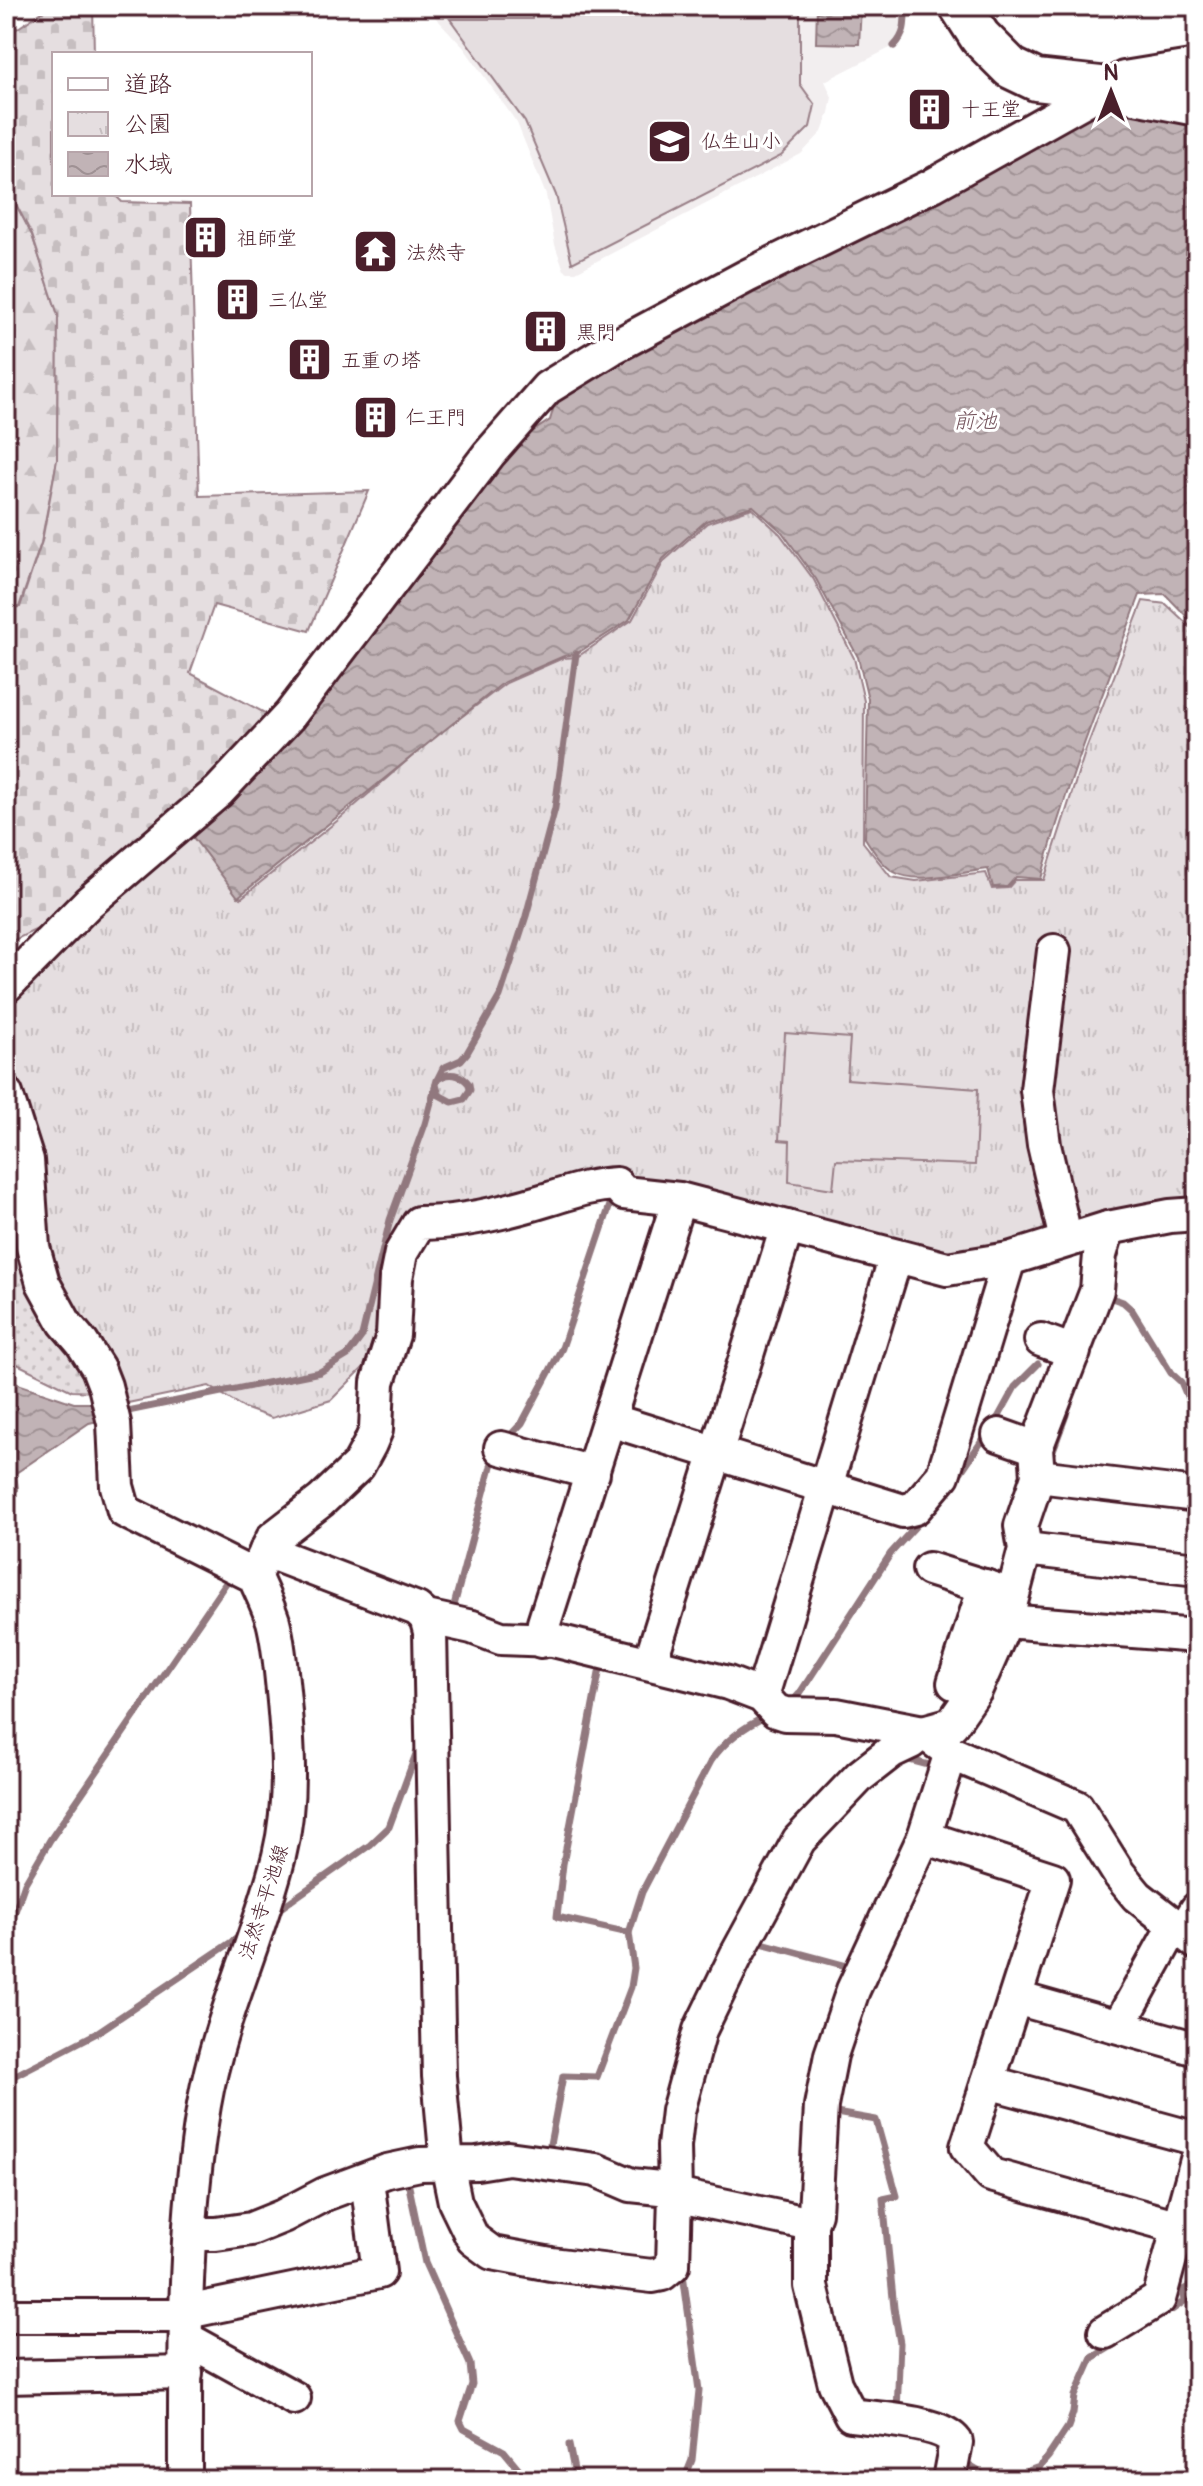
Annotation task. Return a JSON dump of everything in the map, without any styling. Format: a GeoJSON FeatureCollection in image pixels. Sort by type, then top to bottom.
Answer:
{"type":"FeatureCollection","features":[{"type":"Feature","properties":{"kind":"main road"},"geometry":{"type":"LineString","coordinates":[[960,6],[980,37],[1011,68],[1036,80],[1109,88],[1197,105]]}},
{"type":"Feature","properties":{"kind":"street"},"geometry":{"type":"LineString","coordinates":[[6,986],[88,903],[219,791],[290,715],[489,454],[547,388],[612,348],[933,185],[1124,78],[1197,66]]}},
{"type":"Feature","properties":{"kind":"street"},"geometry":{"type":"LineString","coordinates":[[1054,951],[1037,1090],[1044,1145],[1066,1240]]}},
{"type":"Feature","properties":{"kind":"street"},"geometry":{"type":"LineString","coordinates":[[6,1094],[27,1160],[33,1247],[43,1283],[65,1323],[98,1368],[116,1439],[117,1486],[124,1511],[260,1564],[417,1609],[426,1617],[472,1627],[501,1638],[553,1640],[728,1683],[762,1696],[776,1711],[785,1714],[836,1715],[923,1732],[951,1753],[1077,1807],[1119,1874],[1137,1896],[1187,1928],[1119,2026]]}},
{"type":"Feature","properties":{"kind":"street"},"geometry":{"type":"LineString","coordinates":[[260,1564],[273,1538],[321,1501],[358,1466],[370,1444],[376,1430],[378,1382],[393,1335],[396,1278],[401,1253],[419,1223],[464,1220],[594,1185],[616,1184],[624,1193],[679,1199],[947,1269],[1009,1259],[1108,1228],[1197,1214]]}},
{"type":"Feature","properties":{"kind":"street"},"geometry":{"type":"LineString","coordinates":[[541,1641],[544,1623],[679,1199]]}},
{"type":"Feature","properties":{"kind":"street"},"geometry":{"type":"LineString","coordinates":[[650,1663],[787,1227]]}},
{"type":"Feature","properties":{"kind":"street"},"geometry":{"type":"LineString","coordinates":[[954,1683],[1001,1601],[1025,1549],[1021,1526],[1037,1462],[1097,1290],[1100,1255],[1108,1228]]}},
{"type":"Feature","properties":{"kind":"street"},"geometry":{"type":"LineString","coordinates":[[762,1696],[896,1256]]}},
{"type":"Feature","properties":{"kind":"street"},"geometry":{"type":"LineString","coordinates":[[610,1420],[903,1511],[915,1508],[943,1475],[1009,1259]]}},
{"type":"Feature","properties":{"kind":"street"},"geometry":{"type":"LineString","coordinates":[[1041,1340],[1074,1352]]}},
{"type":"Feature","properties":{"kind":"street"},"geometry":{"type":"LineString","coordinates":[[999,1435],[1037,1462],[1197,1495]]}},
{"type":"Feature","properties":{"kind":"street"},"geometry":{"type":"LineString","coordinates":[[501,1448],[593,1473]]}},
{"type":"Feature","properties":{"kind":"street"},"geometry":{"type":"LineString","coordinates":[[1025,1549],[1197,1569]]}},
{"type":"Feature","properties":{"kind":"street","name":"法然寺平池線"},"geometry":{"type":"LineString","coordinates":[[185,2480],[187,2323],[197,2156],[219,2036],[279,1859],[285,1832],[288,1789],[281,1671],[260,1564]]}},
{"type":"Feature","properties":{"kind":"street"},"geometry":{"type":"LineString","coordinates":[[929,1569],[1001,1601],[1197,1636]]}},
{"type":"Feature","properties":{"kind":"street"},"geometry":{"type":"LineString","coordinates":[[426,1617],[430,1632],[439,2076],[447,2163],[455,2202],[479,2246],[492,2253],[551,2264],[652,2276],[662,2274],[673,2265],[674,2146],[680,2098],[700,2030],[750,1930],[799,1840],[860,1776],[923,1732],[952,1724],[975,1691],[1001,1601]]}},
{"type":"Feature","properties":{"kind":"street"},"geometry":{"type":"LineString","coordinates":[[949,2480],[956,2442],[950,2434],[893,2418],[856,2416],[849,2411],[835,2384],[811,2286],[811,2224],[815,2213],[821,2106],[831,2055],[853,1990],[924,1837],[951,1753]]}},
{"type":"Feature","properties":{"kind":"street"},"geometry":{"type":"LineString","coordinates":[[924,1837],[1053,1879],[967,2147],[991,2175],[1179,2227]]}},
{"type":"Feature","properties":{"kind":"street"},"geometry":{"type":"LineString","coordinates":[[1016,1998],[1197,2049]]}},
{"type":"Feature","properties":{"kind":"street"},"geometry":{"type":"LineString","coordinates":[[988,2082],[1197,2139]]}},
{"type":"Feature","properties":{"kind":"street"},"geometry":{"type":"LineString","coordinates":[[191,2234],[251,2229],[325,2194],[387,2171],[420,2164],[477,2163],[508,2158],[596,2170],[631,2185],[669,2189],[675,2195],[811,2224]]}},
{"type":"Feature","properties":{"kind":"street"},"geometry":{"type":"LineString","coordinates":[[1105,2332],[1159,2299],[1197,2160]]}},
{"type":"Feature","properties":{"kind":"street"},"geometry":{"type":"LineString","coordinates":[[6,2316],[187,2323],[301,2275],[379,2272],[361,2231],[367,2180]]}},
{"type":"Feature","properties":{"kind":"street"},"geometry":{"type":"LineString","coordinates":[[187,2323],[294,2398]]}},
{"type":"Feature","properties":{"kind":"street"},"geometry":{"type":"LineString","coordinates":[[6,2377],[74,2386],[186,2373]]}},
{"type":"Feature","properties":{"kind":"shaded area","name":"仏生山小"},"geometry":{"type":"Polygon","coordinates":[[[425,6],[903,6],[903,30],[894,46],[825,81],[832,97],[829,113],[822,132],[801,154],[576,272],[568,272],[564,270],[555,245],[546,195],[517,123],[464,48],[425,6]]]}},
{"type":"Feature","properties":{"kind":"green space"},"geometry":{"type":"Polygon","coordinates":[[[51,6],[93,6],[94,52],[52,52],[52,196],[116,196],[122,202],[190,204],[199,496],[369,491],[309,631],[214,605],[190,673],[276,719],[46,925],[6,944],[6,608],[20,607],[42,541],[57,460],[58,315],[32,235],[6,185],[6,36],[51,6]]]}},
{"type":"Feature","properties":{"kind":"green space","name":"仏生山小"},"geometry":{"type":"Polygon","coordinates":[[[533,6],[800,6],[800,84],[815,105],[810,127],[781,156],[572,263],[556,195],[525,122],[450,19],[532,19],[533,6]]]}},
{"type":"Feature","properties":{"kind":"green space"},"geometry":{"type":"Polygon","coordinates":[[[6,185],[32,235],[58,315],[57,460],[41,543],[19,607],[6,608],[6,185]]]}},
{"type":"Feature","properties":{"kind":"green space"},"geometry":{"type":"Polygon","coordinates":[[[752,508],[780,534],[814,580],[854,658],[864,701],[863,842],[891,877],[916,881],[986,873],[992,889],[1008,888],[1015,880],[1044,880],[1086,749],[1143,601],[1166,604],[1197,633],[1197,1205],[953,1264],[607,1180],[414,1243],[384,1347],[331,1400],[272,1418],[244,1408],[209,1386],[118,1405],[52,1284],[19,1103],[6,1074],[6,978],[190,833],[241,898],[431,740],[506,683],[563,658],[577,657],[632,620],[664,561],[707,523],[752,508]]]}},
{"type":"Feature","properties":{"kind":"green space"},"geometry":{"type":"Polygon","coordinates":[[[785,1033],[850,1038],[847,1079],[978,1089],[975,1165],[836,1160],[833,1189],[789,1182],[790,1141],[779,1140],[785,1033]]]}},
{"type":"Feature","properties":{"kind":"green space"},"geometry":{"type":"Polygon","coordinates":[[[6,1114],[96,1392],[72,1391],[9,1360],[6,1349],[6,1114]]]}},
{"type":"Feature","properties":{"kind":"water"},"geometry":{"type":"Polygon","coordinates":[[[817,6],[861,6],[859,44],[816,43],[817,6]]]}},
{"type":"Feature","properties":{"kind":"water","name":"前池"},"geometry":{"type":"Polygon","coordinates":[[[1119,97],[1197,112],[1197,627],[1165,594],[1140,595],[1075,771],[1041,879],[1016,877],[1007,887],[993,887],[988,869],[940,876],[903,876],[885,865],[878,856],[865,838],[868,699],[858,657],[816,579],[782,532],[753,506],[706,521],[663,559],[629,620],[576,654],[564,656],[504,682],[238,897],[190,833],[297,723],[488,483],[511,446],[550,420],[561,382],[1119,97]]]}},
{"type":"Feature","properties":{"kind":"water"},"geometry":{"type":"Polygon","coordinates":[[[6,1380],[74,1403],[101,1403],[102,1420],[89,1423],[16,1473],[18,1490],[6,1497],[6,1380]]]}},
{"type":"Feature","properties":{"kind":"water"},"geometry":{"type":"Polygon","coordinates":[[[6,1635],[14,1636],[10,1752],[6,1752],[6,1635]]]}},
{"type":"Feature","properties":{"kind":"waterway"},"geometry":{"type":"LineString","coordinates":[[894,46],[903,32],[905,6]]}},
{"type":"Feature","properties":{"kind":"waterway"},"geometry":{"type":"LineString","coordinates":[[123,1412],[320,1372],[348,1355],[362,1336],[390,1220],[425,1124],[437,1080],[443,1068],[461,1060],[467,1053],[500,996],[526,916],[555,808],[576,654]]}},
{"type":"Feature","properties":{"kind":"waterway"},"geometry":{"type":"LineString","coordinates":[[436,1085],[439,1095],[452,1102],[464,1099],[470,1090],[469,1084],[459,1076],[451,1074],[438,1079]]}},
{"type":"Feature","properties":{"kind":"waterway"},"geometry":{"type":"LineString","coordinates":[[506,1440],[522,1423],[562,1348],[614,1193]]}},
{"type":"Feature","properties":{"kind":"waterway"},"geometry":{"type":"LineString","coordinates":[[1107,1302],[1109,1297],[1123,1302],[1132,1310],[1171,1373],[1181,1382],[1197,1420]]}},
{"type":"Feature","properties":{"kind":"waterway"},"geometry":{"type":"LineString","coordinates":[[956,1479],[1015,1387],[1038,1364]]}},
{"type":"Feature","properties":{"kind":"waterway"},"geometry":{"type":"LineString","coordinates":[[1052,1453],[1066,1415]]}},
{"type":"Feature","properties":{"kind":"waterway"},"geometry":{"type":"LineString","coordinates":[[452,1613],[494,1455]]}},
{"type":"Feature","properties":{"kind":"waterway"},"geometry":{"type":"LineString","coordinates":[[790,1704],[891,1553],[922,1519]]}},
{"type":"Feature","properties":{"kind":"waterway"},"geometry":{"type":"LineString","coordinates":[[6,1937],[25,1883],[50,1840],[232,1574]]}},
{"type":"Feature","properties":{"kind":"waterway"},"geometry":{"type":"LineString","coordinates":[[548,2155],[563,2076],[597,2077],[631,1987],[634,1968],[629,1933],[557,1917],[563,1864],[600,1668],[593,1665]]}},
{"type":"Feature","properties":{"kind":"waterway"},"geometry":{"type":"LineString","coordinates":[[629,1933],[642,1892],[711,1761],[737,1734],[769,1715]]}},
{"type":"Feature","properties":{"kind":"waterway"},"geometry":{"type":"LineString","coordinates":[[275,1912],[370,1845],[389,1827],[420,1743]]}},
{"type":"Feature","properties":{"kind":"waterway"},"geometry":{"type":"LineString","coordinates":[[906,1759],[936,1767]]}},
{"type":"Feature","properties":{"kind":"waterway"},"geometry":{"type":"LineString","coordinates":[[952,1772],[978,1781]]}},
{"type":"Feature","properties":{"kind":"waterway"},"geometry":{"type":"LineString","coordinates":[[6,2080],[95,2034],[242,1935]]}},
{"type":"Feature","properties":{"kind":"waterway"},"geometry":{"type":"LineString","coordinates":[[754,1941],[854,1968]]}},
{"type":"Feature","properties":{"kind":"waterway"},"geometry":{"type":"LineString","coordinates":[[835,2108],[836,2113],[876,2120],[897,2196],[883,2199],[900,2343],[897,2411]]}},
{"type":"Feature","properties":{"kind":"waterway"},"geometry":{"type":"LineString","coordinates":[[407,2177],[425,2263],[470,2364],[472,2384],[460,2421],[464,2429],[504,2451],[528,2480]]}},
{"type":"Feature","properties":{"kind":"waterway"},"geometry":{"type":"LineString","coordinates":[[682,2267],[699,2390],[692,2460],[684,2480]]}},
{"type":"Feature","properties":{"kind":"waterway"},"geometry":{"type":"LineString","coordinates":[[1160,2314],[1186,2300],[1181,2291],[1197,2283]]}},
{"type":"Feature","properties":{"kind":"waterway"},"geometry":{"type":"LineString","coordinates":[[1004,2480],[1039,2467],[1048,2457],[1068,2427],[1075,2396],[1092,2358],[1117,2343]]}},
{"type":"Feature","properties":{"kind":"waterway"},"geometry":{"type":"LineString","coordinates":[[569,2445],[576,2480]]}},
{"type":"Feature","properties":{"kind":"waterway"},"geometry":{"type":"LineString","coordinates":[[961,2461],[993,2480]]}},
{"type":"Feature","properties":{"kind":"place","name":"十王堂"},"geometry":{"type":"Point","coordinates":[930,109]}},
{"type":"Feature","properties":{"kind":"place","name":"仏生山小"},"geometry":{"type":"Point","coordinates":[670,141]}},
{"type":"Feature","properties":{"kind":"place","name":"祖師堂"},"geometry":{"type":"Point","coordinates":[206,238]}},
{"type":"Feature","properties":{"kind":"place","name":"法然寺"},"geometry":{"type":"Point","coordinates":[375,252]}},
{"type":"Feature","properties":{"kind":"place","name":"三仏堂"},"geometry":{"type":"Point","coordinates":[237,300]}},
{"type":"Feature","properties":{"kind":"place","name":"黒門"},"geometry":{"type":"Point","coordinates":[545,332]}},
{"type":"Feature","properties":{"kind":"place","name":"五重の塔"},"geometry":{"type":"Point","coordinates":[310,360]}},
{"type":"Feature","properties":{"kind":"place","name":"仁王門"},"geometry":{"type":"Point","coordinates":[375,417]}}]}
